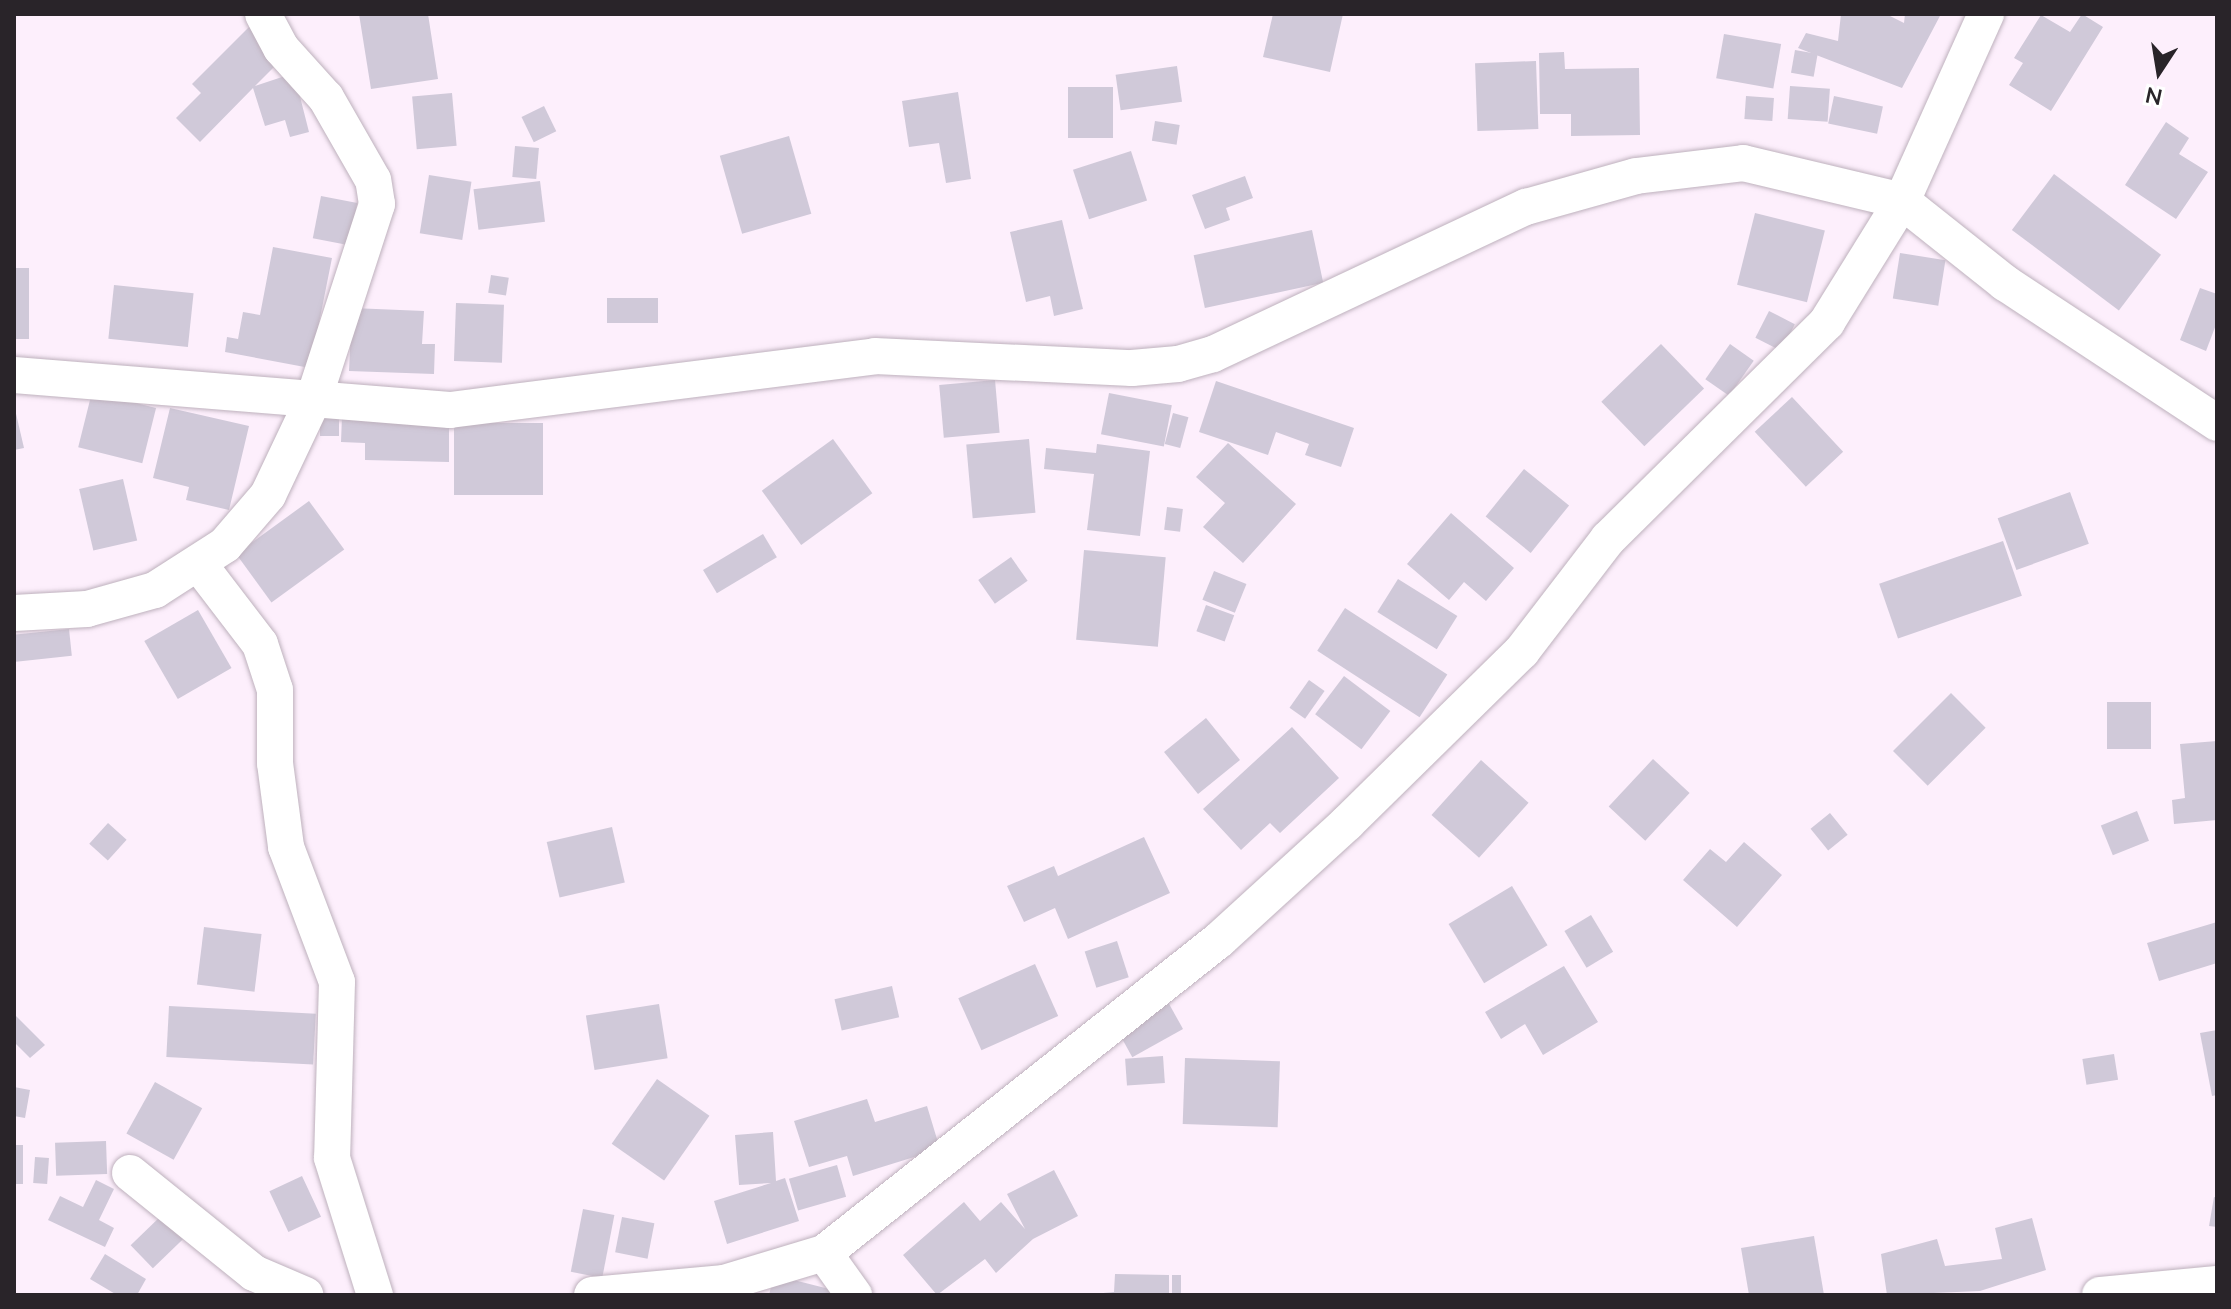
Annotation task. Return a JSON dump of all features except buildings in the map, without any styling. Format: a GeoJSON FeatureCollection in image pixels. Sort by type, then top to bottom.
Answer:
{"type":"FeatureCollection","features":[{"type":"Feature","properties":{"kind":"street"},"geometry":{"type":"LineString","coordinates":[[14,613],[87,609],[155,590],[225,545],[268,495],[314,398],[377,204],[373,180],[326,98],[281,48],[263,14]]}},
{"type":"Feature","properties":{"kind":"street"},"geometry":{"type":"LineString","coordinates":[[592,1295],[724,1283],[824,1253],[1219,940],[1369,802],[1522,651],[1608,539],[1827,322],[1902,201],[1986,14]]}},
{"type":"Feature","properties":{"kind":"street"},"geometry":{"type":"LineString","coordinates":[[14,375],[450,410],[875,356],[1132,368],[1178,364],[1213,354],[1526,207],[1636,176],[1743,163],[1902,201],[2005,283],[2217,423]]}},
{"type":"Feature","properties":{"kind":"street"},"geometry":{"type":"LineString","coordinates":[[198,563],[260,644],[275,690],[275,763],[286,847],[337,982],[332,1158],[375,1295]]}},
{"type":"Feature","properties":{"kind":"street"},"geometry":{"type":"LineString","coordinates":[[130,1173],[254,1273],[305,1295]]}},
{"type":"Feature","properties":{"kind":"street"},"geometry":{"type":"LineString","coordinates":[[824,1253],[854,1295]]}},
{"type":"Feature","properties":{"kind":"street"},"geometry":{"type":"LineString","coordinates":[[2100,1295],[2217,1284]]}}]}
